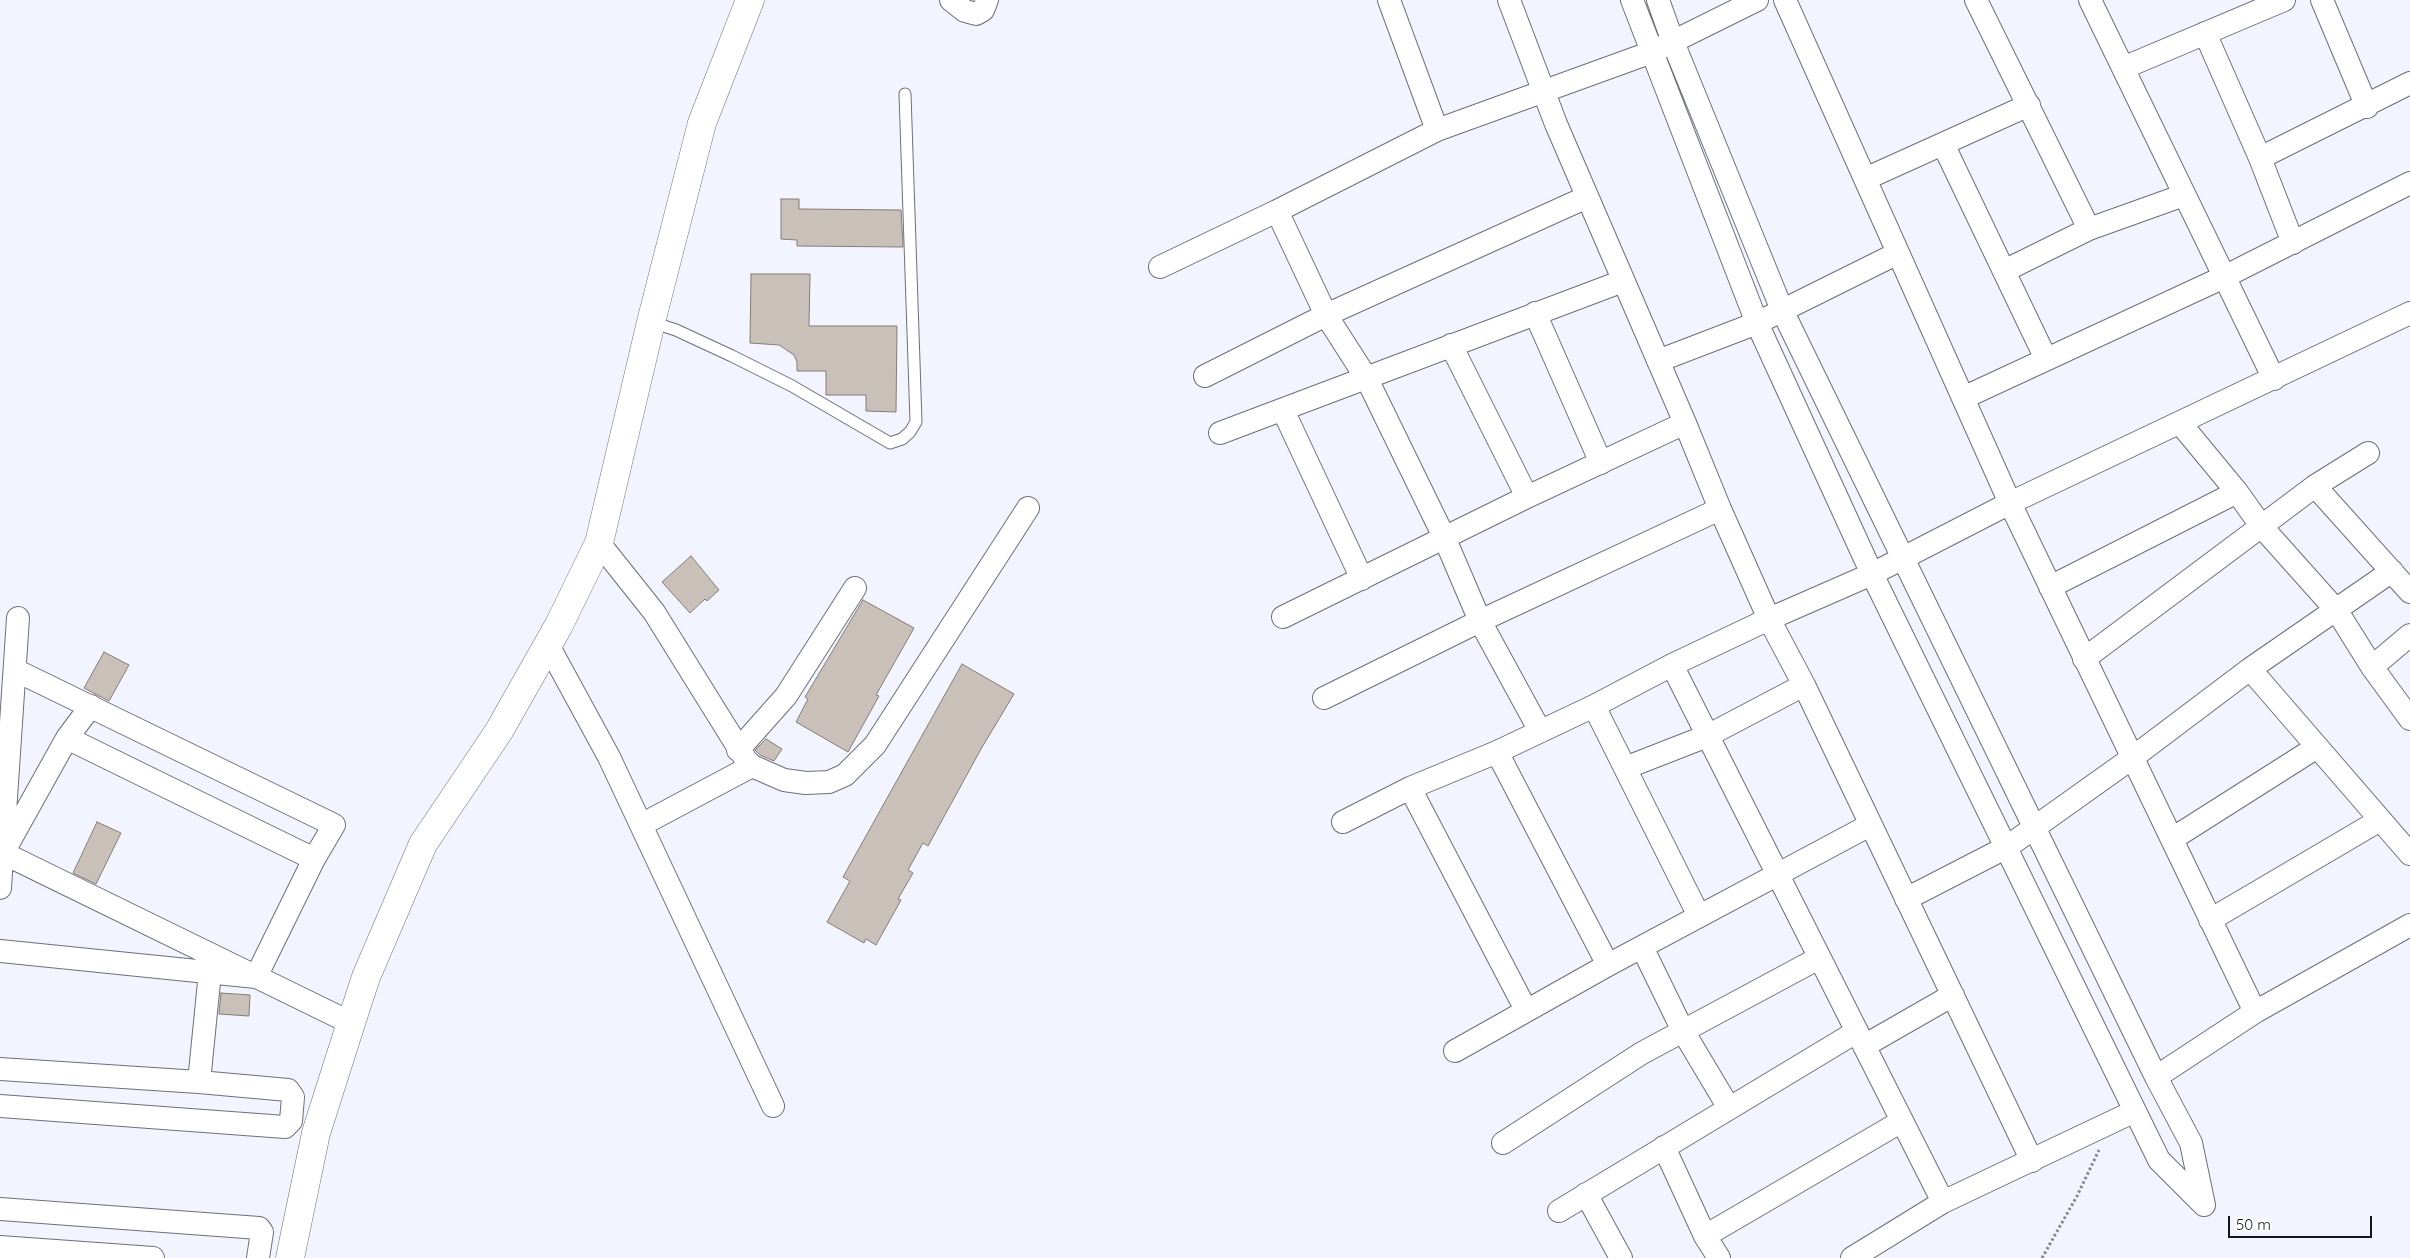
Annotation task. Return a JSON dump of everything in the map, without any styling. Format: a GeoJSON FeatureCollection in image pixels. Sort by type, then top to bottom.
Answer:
{"type":"FeatureCollection","features":[{"type":"Feature","properties":{"kind":"street"},"geometry":{"type":"LineString","coordinates":[[290,1258],[316,1134],[366,977],[424,844],[499,731],[548,645],[599,543],[651,322],[702,123],[750,0]]}},
{"type":"Feature","properties":{"kind":"street"},"geometry":{"type":"LineString","coordinates":[[950,0],[964,11],[976,14],[983,10],[987,0]]}},
{"type":"Feature","properties":{"kind":"street"},"geometry":{"type":"LineString","coordinates":[[1389,0],[1437,130]]}},
{"type":"Feature","properties":{"kind":"street"},"geometry":{"type":"LineString","coordinates":[[1509,0],[1543,90],[1587,197],[1769,619],[1804,685],[2032,1161]]}},
{"type":"Feature","properties":{"kind":"street"},"geometry":{"type":"LineString","coordinates":[[1632,0],[1757,323],[1872,574],[2160,1160],[2204,1205],[2191,1143],[2156,1077],[1782,310],[1673,42],[1658,0]]}},
{"type":"Feature","properties":{"kind":"street"},"geometry":{"type":"LineString","coordinates":[[1160,267],[1437,130],[1652,52],[1757,0]]}},
{"type":"Feature","properties":{"kind":"street"},"geometry":{"type":"LineString","coordinates":[[1785,0],[2010,503],[2255,1012]]}},
{"type":"Feature","properties":{"kind":"street"},"geometry":{"type":"LineString","coordinates":[[1976,0],[2089,229]]}},
{"type":"Feature","properties":{"kind":"street"},"geometry":{"type":"LineString","coordinates":[[2090,0],[2274,379]]}},
{"type":"Feature","properties":{"kind":"street"},"geometry":{"type":"LineString","coordinates":[[2123,68],[2284,0]]}},
{"type":"Feature","properties":{"kind":"street"},"geometry":{"type":"LineString","coordinates":[[2322,0],[2367,107]]}},
{"type":"Feature","properties":{"kind":"street"},"geometry":{"type":"LineString","coordinates":[[2205,33],[2260,158],[2293,243]]}},
{"type":"Feature","properties":{"kind":"street"},"geometry":{"type":"LineString","coordinates":[[2260,158],[2367,107],[2410,83]]}},
{"type":"Feature","properties":{"kind":"street"},"geometry":{"type":"LineString","coordinates":[[1865,179],[2029,105]]}},
{"type":"Feature","properties":{"kind":"street"},"geometry":{"type":"LineString","coordinates":[[1943,144],[2046,359]]}},
{"type":"Feature","properties":{"kind":"street"},"geometry":{"type":"LineString","coordinates":[[1963,398],[2224,277],[2410,183]]}},
{"type":"Feature","properties":{"kind":"street"},"geometry":{"type":"LineString","coordinates":[[2004,271],[2089,229],[2184,195]]}},
{"type":"Feature","properties":{"kind":"street"},"geometry":{"type":"LineString","coordinates":[[1205,376],[1326,315],[1587,197]]}},
{"type":"Feature","properties":{"kind":"street"},"geometry":{"type":"LineString","coordinates":[[1277,210],[1326,315],[1367,379],[1445,539],[1480,621],[1540,731]]}},
{"type":"Feature","properties":{"kind":"street"},"geometry":{"type":"LineString","coordinates":[[1658,362],[1757,323],[1898,253]]}},
{"type":"Feature","properties":{"kind":"street"},"geometry":{"type":"LineString","coordinates":[[1220,434],[1623,281]]}},
{"type":"Feature","properties":{"kind":"street"},"geometry":{"type":"LineString","coordinates":[[1535,313],[1601,463]]}},
{"type":"Feature","properties":{"kind":"street"},"geometry":{"type":"LineString","coordinates":[[1343,822],[1410,788],[1497,752],[1594,706],[1672,665],[1769,619],[1872,574],[2010,503],[2180,424],[2410,313]]}},
{"type":"Feature","properties":{"kind":"street"},"geometry":{"type":"LineString","coordinates":[[1451,345],[1527,497]]}},
{"type":"Feature","properties":{"kind":"street"},"geometry":{"type":"LineString","coordinates":[[1283,410],[1362,579]]}},
{"type":"Feature","properties":{"kind":"street"},"geometry":{"type":"LineString","coordinates":[[1283,617],[1445,539],[1527,497],[1685,423]]}},
{"type":"Feature","properties":{"kind":"street"},"geometry":{"type":"LineString","coordinates":[[2180,424],[2237,492],[2262,527],[2337,611],[2372,667],[2410,719]]}},
{"type":"Feature","properties":{"kind":"street"},"geometry":{"type":"LineString","coordinates":[[2084,659],[2315,486],[2368,453]]}},
{"type":"Feature","properties":{"kind":"street"},"geometry":{"type":"LineString","coordinates":[[2315,486],[2410,592]]}},
{"type":"Feature","properties":{"kind":"street"},"geometry":{"type":"LineString","coordinates":[[2050,587],[2237,492]]}},
{"type":"Feature","properties":{"kind":"street"},"geometry":{"type":"LineString","coordinates":[[599,543],[654,612],[745,758],[784,780],[806,783],[829,782],[845,775],[875,744],[1028,508]]}},
{"type":"Feature","properties":{"kind":"street"},"geometry":{"type":"LineString","coordinates":[[1324,698],[1480,621],[1720,509]]}},
{"type":"Feature","properties":{"kind":"street"},"geometry":{"type":"LineString","coordinates":[[1906,899],[2007,847],[2132,758],[2250,669],[2337,611],[2392,571]]}},
{"type":"Feature","properties":{"kind":"street"},"geometry":{"type":"LineString","coordinates":[[641,825],[745,758],[855,588]]}},
{"type":"Feature","properties":{"kind":"street"},"geometry":{"type":"LineString","coordinates":[[0,888],[18,618]]}},
{"type":"Feature","properties":{"kind":"street"},"geometry":{"type":"LineString","coordinates":[[2372,667],[2410,635]]}},
{"type":"Feature","properties":{"kind":"street"},"geometry":{"type":"LineString","coordinates":[[548,645],[609,757],[773,1106]]}},
{"type":"Feature","properties":{"kind":"street"},"geometry":{"type":"LineString","coordinates":[[1672,665],[1943,1202]]}},
{"type":"Feature","properties":{"kind":"street"},"geometry":{"type":"LineString","coordinates":[[2250,669],[2410,854]]}},
{"type":"Feature","properties":{"kind":"street"},"geometry":{"type":"LineString","coordinates":[[15,670],[334,825],[314,859],[256,977]]}},
{"type":"Feature","properties":{"kind":"street"},"geometry":{"type":"LineString","coordinates":[[1625,768],[1707,736],[1804,685]]}},
{"type":"Feature","properties":{"kind":"street"},"geometry":{"type":"LineString","coordinates":[[3,854],[68,738],[91,706]]}},
{"type":"Feature","properties":{"kind":"street"},"geometry":{"type":"LineString","coordinates":[[1594,706],[1699,916]]}},
{"type":"Feature","properties":{"kind":"street"},"geometry":{"type":"LineString","coordinates":[[68,738],[314,859]]}},
{"type":"Feature","properties":{"kind":"street"},"geometry":{"type":"LineString","coordinates":[[2172,839],[2317,747]]}},
{"type":"Feature","properties":{"kind":"street"},"geometry":{"type":"LineString","coordinates":[[1497,752],[1608,965]]}},
{"type":"Feature","properties":{"kind":"street"},"geometry":{"type":"LineString","coordinates":[[1410,788],[1526,1010]]}},
{"type":"Feature","properties":{"kind":"street"},"geometry":{"type":"LineString","coordinates":[[2210,920],[2380,820]]}},
{"type":"Feature","properties":{"kind":"street"},"geometry":{"type":"LineString","coordinates":[[1456,1051],[1608,965],[1870,825]]}},
{"type":"Feature","properties":{"kind":"street"},"geometry":{"type":"LineString","coordinates":[[3,854],[351,1023]]}},
{"type":"Feature","properties":{"kind":"street"},"geometry":{"type":"LineString","coordinates":[[2156,1077],[2255,1012],[2410,926]]}},
{"type":"Feature","properties":{"kind":"street"},"geometry":{"type":"LineString","coordinates":[[1642,947],[1683,1031],[1729,1108]]}},
{"type":"Feature","properties":{"kind":"street"},"geometry":{"type":"LineString","coordinates":[[0,951],[256,977]]}},
{"type":"Feature","properties":{"kind":"street"},"geometry":{"type":"LineString","coordinates":[[1503,1144],[1642,1053],[1819,958]]}},
{"type":"Feature","properties":{"kind":"street"},"geometry":{"type":"LineString","coordinates":[[199,1082],[210,972]]}},
{"type":"Feature","properties":{"kind":"street"},"geometry":{"type":"LineString","coordinates":[[1559,1211],[1729,1108],[1860,1039],[1953,995]]}},
{"type":"Feature","properties":{"kind":"street"},"geometry":{"type":"LineString","coordinates":[[0,1069],[199,1082],[288,1090],[293,1097],[291,1121],[285,1126],[0,1106]]}},
{"type":"Feature","properties":{"kind":"street"},"geometry":{"type":"LineString","coordinates":[[1852,1258],[1943,1202],[2135,1111]]}},
{"type":"Feature","properties":{"kind":"street"},"geometry":{"type":"LineString","coordinates":[[1705,1236],[1902,1121]]}},
{"type":"Feature","properties":{"kind":"street"},"geometry":{"type":"LineString","coordinates":[[1664,1147],[1705,1236],[1719,1258]]}},
{"type":"Feature","properties":{"kind":"street"},"geometry":{"type":"LineString","coordinates":[[1586,1194],[1621,1258]]}},
{"type":"Feature","properties":{"kind":"street"},"geometry":{"type":"LineString","coordinates":[[0,1209],[259,1228],[262,1232],[258,1258]]}},
{"type":"Feature","properties":{"kind":"street"},"geometry":{"type":"LineString","coordinates":[[0,1247],[153,1258]]}},
{"type":"Feature","properties":{"kind":"lane"},"geometry":{"type":"LineString","coordinates":[[651,322],[676,330],[792,386],[890,442],[902,439],[910,432],[916,422],[905,94]]}},
{"type":"Feature","properties":{"kind":"path"},"geometry":{"type":"LineString","coordinates":[[2042,1258],[2078,1196],[2114,1122]]}},
{"type":"Feature","properties":{"kind":"building"},"geometry":{"type":"Polygon","coordinates":[[[781,199],[799,199],[799,209],[901,210],[903,247],[797,246],[797,240],[781,239],[781,199]]]}},
{"type":"Feature","properties":{"kind":"building"},"geometry":{"type":"Polygon","coordinates":[[[751,274],[810,274],[809,326],[897,326],[896,412],[866,411],[866,395],[826,395],[826,371],[797,371],[797,362],[794,355],[779,345],[750,343],[751,274]]]}},
{"type":"Feature","properties":{"kind":"building"},"geometry":{"type":"Polygon","coordinates":[[[691,556],[719,590],[707,601],[705,599],[690,613],[662,582],[691,556]]]}},
{"type":"Feature","properties":{"kind":"building"},"geometry":{"type":"Polygon","coordinates":[[[863,600],[914,628],[876,695],[879,696],[848,752],[796,722],[808,699],[805,697],[863,600]]]}},
{"type":"Feature","properties":{"kind":"building"},"geometry":{"type":"Polygon","coordinates":[[[104,652],[129,665],[109,701],[84,688],[104,652]]]}},
{"type":"Feature","properties":{"kind":"building"},"geometry":{"type":"Polygon","coordinates":[[[962,664],[1014,694],[981,749],[928,846],[923,843],[908,870],[913,873],[898,899],[901,900],[876,945],[866,939],[864,943],[827,922],[850,881],[843,877],[962,664]]]}},
{"type":"Feature","properties":{"kind":"building"},"geometry":{"type":"Polygon","coordinates":[[[766,739],[782,749],[774,761],[760,755],[755,750],[766,739]]]}},
{"type":"Feature","properties":{"kind":"building"},"geometry":{"type":"Polygon","coordinates":[[[97,822],[121,833],[96,884],[73,873],[97,822]]]}},
{"type":"Feature","properties":{"kind":"building"},"geometry":{"type":"Polygon","coordinates":[[[221,993],[250,995],[249,1016],[219,1014],[221,993]]]}}]}
